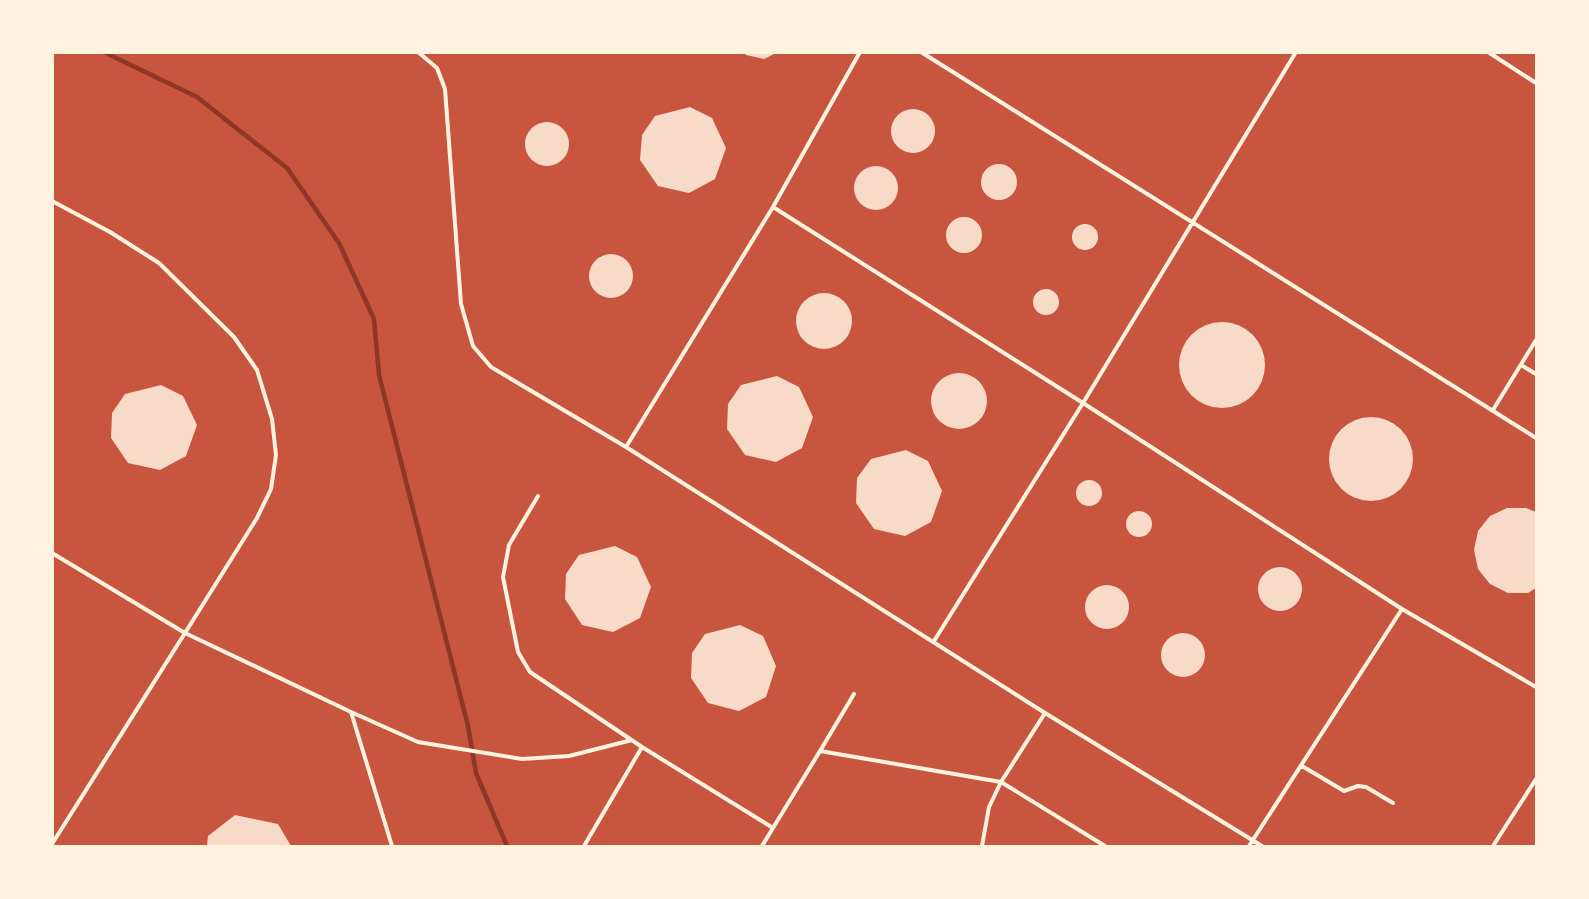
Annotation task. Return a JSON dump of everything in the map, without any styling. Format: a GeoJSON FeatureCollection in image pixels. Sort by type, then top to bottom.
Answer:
{"type":"FeatureCollection","features":[{"type":"Feature","properties":{"kind":"lane"},"geometry":{"type":"LineString","coordinates":[[418,52],[437,68],[445,89],[461,304],[473,346],[491,367],[626,447],[1045,713],[1262,846]]}},
{"type":"Feature","properties":{"kind":"lane"},"geometry":{"type":"LineString","coordinates":[[626,447],[773,207],[860,52]]}},
{"type":"Feature","properties":{"kind":"lane"},"geometry":{"type":"LineString","coordinates":[[921,52],[1536,438]]}},
{"type":"Feature","properties":{"kind":"lane"},"geometry":{"type":"LineString","coordinates":[[934,641],[1083,404],[1296,52]]}},
{"type":"Feature","properties":{"kind":"lane"},"geometry":{"type":"LineString","coordinates":[[1488,52],[1536,83]]}},
{"type":"Feature","properties":{"kind":"lane"},"geometry":{"type":"LineString","coordinates":[[52,201],[110,232],[159,263],[234,337],[257,370],[272,419],[276,455],[271,489],[257,518],[52,844]]}},
{"type":"Feature","properties":{"kind":"lane"},"geometry":{"type":"LineString","coordinates":[[773,207],[1402,609],[1536,687]]}},
{"type":"Feature","properties":{"kind":"lane"},"geometry":{"type":"LineString","coordinates":[[1492,410],[1536,340]]}},
{"type":"Feature","properties":{"kind":"lane"},"geometry":{"type":"LineString","coordinates":[[1521,365],[1536,374]]}},
{"type":"Feature","properties":{"kind":"lane"},"geometry":{"type":"LineString","coordinates":[[538,496],[510,545],[503,577],[518,652],[530,672],[642,747],[773,828]]}},
{"type":"Feature","properties":{"kind":"lane"},"geometry":{"type":"LineString","coordinates":[[52,553],[184,633],[418,742],[522,759],[570,756],[632,740]]}},
{"type":"Feature","properties":{"kind":"lane"},"geometry":{"type":"LineString","coordinates":[[1250,846],[1402,609]]}},
{"type":"Feature","properties":{"kind":"lane"},"geometry":{"type":"LineString","coordinates":[[762,846],[854,694]]}},
{"type":"Feature","properties":{"kind":"lane"},"geometry":{"type":"LineString","coordinates":[[351,712],[392,846]]}},
{"type":"Feature","properties":{"kind":"lane"},"geometry":{"type":"LineString","coordinates":[[982,846],[989,807],[1001,782],[1045,713]]}},
{"type":"Feature","properties":{"kind":"lane"},"geometry":{"type":"LineString","coordinates":[[584,846],[642,747]]}},
{"type":"Feature","properties":{"kind":"lane"},"geometry":{"type":"LineString","coordinates":[[820,751],[1001,782],[1105,846]]}},
{"type":"Feature","properties":{"kind":"lane"},"geometry":{"type":"LineString","coordinates":[[1302,766],[1344,792],[1358,786],[1366,787],[1394,803]]}},
{"type":"Feature","properties":{"kind":"lane"},"geometry":{"type":"LineString","coordinates":[[1493,846],[1536,780]]}},
{"type":"Feature","properties":{"kind":"building"},"geometry":{"type":"Polygon","coordinates":[[[744,52],[778,52],[764,59],[746,55],[744,52]]]}},
{"type":"Feature","properties":{"kind":"building"},"geometry":{"type":"Polygon","coordinates":[[[690,107],[712,118],[726,148],[715,179],[689,193],[658,186],[640,160],[642,135],[655,116],[690,107]]]}},
{"type":"Feature","properties":{"kind":"building"},"geometry":{"type":"Polygon","coordinates":[[[917,109],[929,115],[934,122],[934,140],[929,147],[922,152],[909,153],[901,150],[894,143],[891,127],[894,119],[901,112],[917,109]]]}},
{"type":"Feature","properties":{"kind":"building"},"geometry":{"type":"Polygon","coordinates":[[[551,122],[563,128],[568,135],[568,153],[563,160],[556,165],[543,166],[535,163],[528,156],[525,140],[528,132],[535,125],[551,122]]]}},
{"type":"Feature","properties":{"kind":"building"},"geometry":{"type":"Polygon","coordinates":[[[999,164],[1006,165],[1012,169],[1016,175],[1016,189],[1012,195],[1006,199],[999,200],[992,199],[986,195],[982,189],[981,182],[982,175],[986,169],[992,165],[999,164]]]}},
{"type":"Feature","properties":{"kind":"building"},"geometry":{"type":"Polygon","coordinates":[[[880,166],[892,172],[897,179],[897,197],[892,204],[885,209],[872,210],[864,207],[857,200],[854,184],[857,176],[864,169],[880,166]]]}},
{"type":"Feature","properties":{"kind":"building"},"geometry":{"type":"Polygon","coordinates":[[[964,217],[971,218],[977,222],[981,228],[981,242],[977,248],[971,252],[964,253],[957,252],[951,248],[947,242],[946,235],[947,228],[951,222],[957,218],[964,217]]]}},
{"type":"Feature","properties":{"kind":"building"},"geometry":{"type":"Polygon","coordinates":[[[1085,224],[1094,228],[1098,237],[1094,246],[1085,250],[1076,246],[1072,237],[1076,228],[1085,224]]]}},
{"type":"Feature","properties":{"kind":"building"},"geometry":{"type":"Polygon","coordinates":[[[615,254],[627,260],[632,267],[632,285],[627,292],[620,297],[607,298],[599,295],[592,288],[589,272],[592,264],[599,257],[615,254]]]}},
{"type":"Feature","properties":{"kind":"building"},"geometry":{"type":"Polygon","coordinates":[[[1046,289],[1055,293],[1059,302],[1055,311],[1046,315],[1037,311],[1033,302],[1037,293],[1046,289]]]}},
{"type":"Feature","properties":{"kind":"building"},"geometry":{"type":"Polygon","coordinates":[[[819,293],[829,293],[844,301],[850,310],[852,321],[850,332],[844,341],[829,349],[819,349],[808,344],[801,337],[796,326],[796,316],[801,305],[808,298],[819,293]]]}},
{"type":"Feature","properties":{"kind":"building"},"geometry":{"type":"Polygon","coordinates":[[[1214,322],[1230,322],[1239,325],[1253,334],[1262,348],[1265,365],[1262,382],[1253,396],[1239,405],[1230,408],[1214,408],[1198,401],[1186,389],[1179,373],[1179,357],[1186,341],[1198,329],[1214,322]]]}},
{"type":"Feature","properties":{"kind":"building"},"geometry":{"type":"Polygon","coordinates":[[[954,373],[964,373],[979,381],[985,390],[987,401],[985,412],[979,421],[964,429],[954,429],[943,424],[936,417],[931,406],[931,396],[936,385],[943,378],[954,373]]]}},
{"type":"Feature","properties":{"kind":"building"},"geometry":{"type":"Polygon","coordinates":[[[777,376],[799,387],[813,417],[802,448],[776,462],[745,455],[727,429],[728,404],[741,385],[777,376]]]}},
{"type":"Feature","properties":{"kind":"building"},"geometry":{"type":"Polygon","coordinates":[[[161,385],[183,396],[197,425],[186,456],[160,470],[128,463],[111,438],[112,413],[125,394],[161,385]]]}},
{"type":"Feature","properties":{"kind":"building"},"geometry":{"type":"Polygon","coordinates":[[[1363,417],[1379,417],[1395,424],[1406,435],[1413,451],[1410,475],[1401,489],[1395,494],[1379,501],[1363,501],[1347,494],[1336,483],[1329,467],[1329,451],[1336,435],[1347,424],[1363,417]]]}},
{"type":"Feature","properties":{"kind":"building"},"geometry":{"type":"Polygon","coordinates":[[[906,450],[928,461],[942,491],[931,522],[905,536],[874,529],[856,503],[857,478],[871,459],[906,450]]]}},
{"type":"Feature","properties":{"kind":"building"},"geometry":{"type":"Polygon","coordinates":[[[1089,480],[1098,484],[1102,493],[1098,502],[1089,506],[1080,502],[1076,493],[1080,484],[1089,480]]]}},
{"type":"Feature","properties":{"kind":"building"},"geometry":{"type":"Polygon","coordinates":[[[1507,508],[1526,508],[1536,512],[1536,588],[1528,593],[1508,593],[1490,584],[1478,569],[1474,550],[1478,531],[1490,516],[1507,508]]]}},
{"type":"Feature","properties":{"kind":"building"},"geometry":{"type":"Polygon","coordinates":[[[1139,511],[1148,515],[1152,524],[1148,533],[1139,537],[1130,533],[1126,524],[1130,515],[1139,511]]]}},
{"type":"Feature","properties":{"kind":"building"},"geometry":{"type":"Polygon","coordinates":[[[615,546],[637,557],[651,587],[640,618],[613,632],[582,625],[565,599],[566,574],[579,555],[615,546]]]}},
{"type":"Feature","properties":{"kind":"building"},"geometry":{"type":"Polygon","coordinates":[[[1284,567],[1296,573],[1301,580],[1301,598],[1296,605],[1289,610],[1276,611],[1268,608],[1261,601],[1258,585],[1261,577],[1268,570],[1284,567]]]}},
{"type":"Feature","properties":{"kind":"building"},"geometry":{"type":"Polygon","coordinates":[[[1111,585],[1123,591],[1128,598],[1128,616],[1123,623],[1116,628],[1103,629],[1095,626],[1088,619],[1085,603],[1088,595],[1095,588],[1111,585]]]}},
{"type":"Feature","properties":{"kind":"building"},"geometry":{"type":"Polygon","coordinates":[[[740,625],[763,636],[776,666],[766,697],[739,711],[708,703],[691,678],[692,653],[705,634],[740,625]]]}},
{"type":"Feature","properties":{"kind":"building"},"geometry":{"type":"Polygon","coordinates":[[[1187,633],[1199,639],[1204,646],[1204,664],[1199,671],[1192,676],[1179,677],[1171,674],[1164,667],[1161,651],[1164,643],[1171,636],[1187,633]]]}},
{"type":"Feature","properties":{"kind":"building"},"geometry":{"type":"Polygon","coordinates":[[[235,815],[278,824],[291,846],[207,846],[208,836],[235,815]]]}},
{"type":"Feature","properties":{"kind":"waterway"},"geometry":{"type":"LineString","coordinates":[[104,52],[197,97],[287,168],[339,243],[374,319],[379,375],[468,726],[476,773],[507,846]]}}]}
